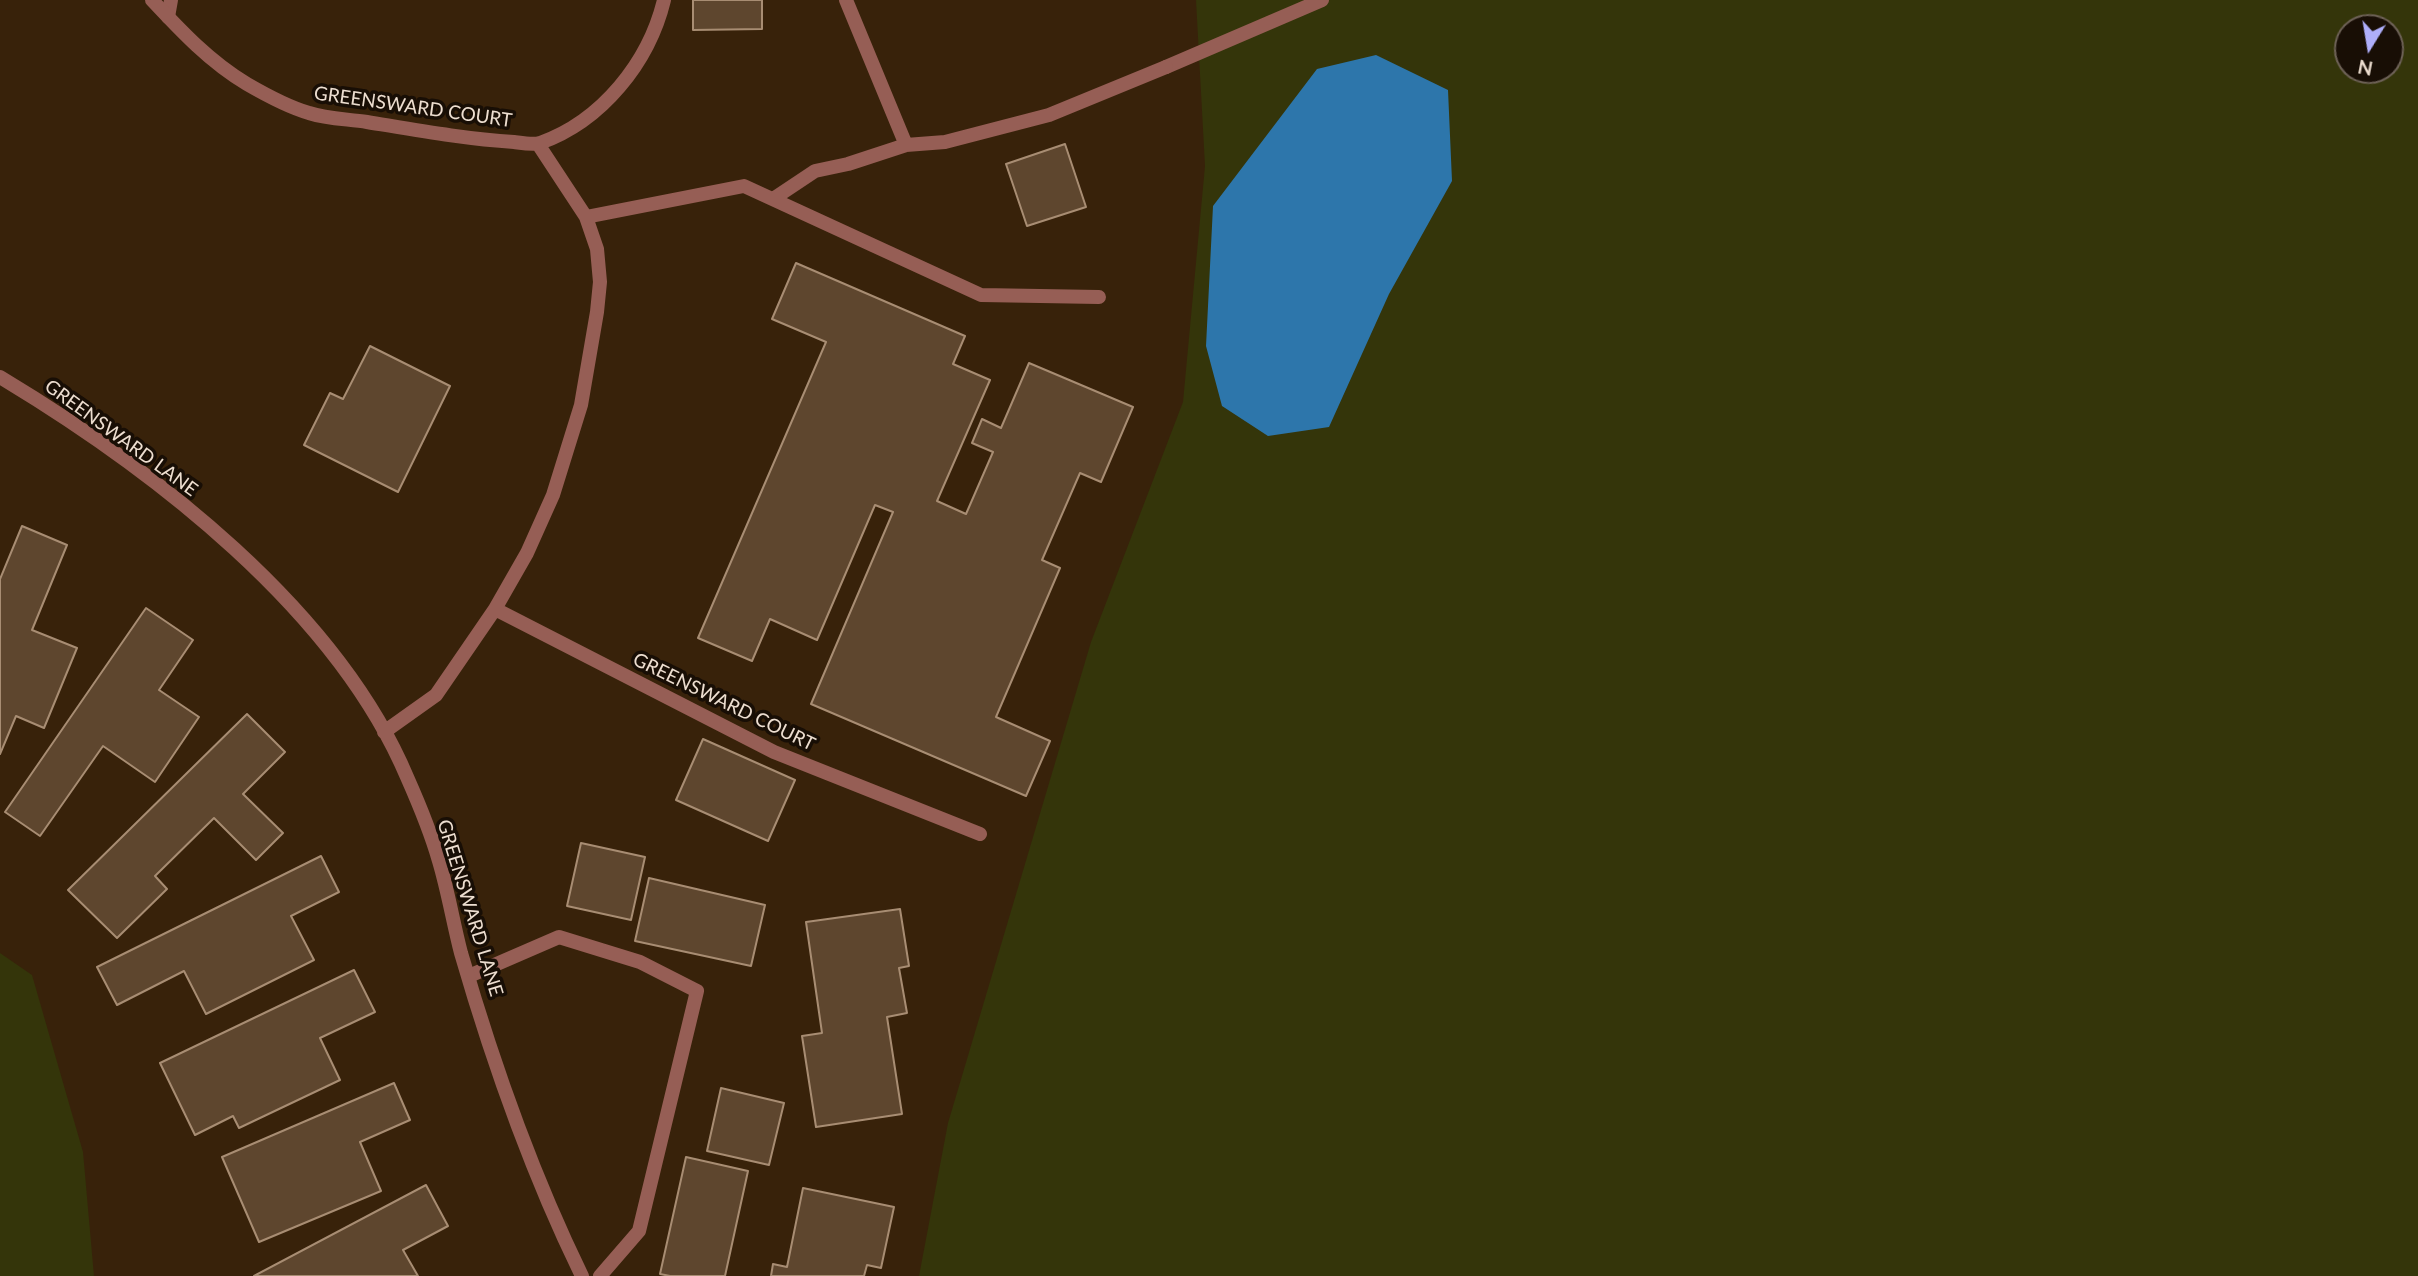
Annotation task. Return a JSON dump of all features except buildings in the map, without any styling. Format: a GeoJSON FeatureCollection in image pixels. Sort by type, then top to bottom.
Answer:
{"type":"FeatureCollection","features":[{"type":"Feature","properties":{"kind":"street","name":"GREENSWARD COURT"},"geometry":{"type":"LineString","coordinates":[[152,0],[209,56],[246,84],[310,114],[489,141],[538,144]]}},
{"type":"Feature","properties":{"kind":"street"},"geometry":{"type":"LineString","coordinates":[[167,17],[171,0]]}},
{"type":"Feature","properties":{"kind":"street"},"geometry":{"type":"LineString","coordinates":[[384,732],[436,695],[495,609],[527,553],[553,495],[581,405],[600,282],[597,249],[586,217],[538,144],[581,122],[607,100],[629,75],[648,46],[664,0]]}},
{"type":"Feature","properties":{"kind":"street"},"geometry":{"type":"LineString","coordinates":[[846,0],[906,145]]}},
{"type":"Feature","properties":{"kind":"street"},"geometry":{"type":"LineString","coordinates":[[772,199],[815,171],[848,164],[906,145],[945,142],[1049,115],[1322,0]]}},
{"type":"Feature","properties":{"kind":"street"},"geometry":{"type":"LineString","coordinates":[[586,217],[744,186],[981,295],[1099,297]]}},
{"type":"Feature","properties":{"kind":"street","name":"GREENSWARD LANE"},"geometry":{"type":"LineString","coordinates":[[0,377],[46,405],[141,472],[232,547],[297,611],[352,681],[407,775],[439,859],[461,952],[506,1090],[565,1242],[582,1276]]}},
{"type":"Feature","properties":{"kind":"street","name":"GREENSWARD COURT"},"geometry":{"type":"LineString","coordinates":[[495,609],[774,752],[980,834]]}},
{"type":"Feature","properties":{"kind":"street"},"geometry":{"type":"LineString","coordinates":[[469,976],[559,937],[640,962],[697,991],[639,1231],[600,1276]]}},
{"type":"Feature","properties":{"kind":"shaded area"},"geometry":{"type":"Polygon","coordinates":[[[1196,0],[2418,0],[2418,1276],[919,1276],[948,1123],[1091,642],[1183,402],[1205,166],[1196,0]]]}},
{"type":"Feature","properties":{"kind":"shaded area"},"geometry":{"type":"Polygon","coordinates":[[[0,953],[32,975],[83,1152],[94,1276],[0,1276],[0,953]]]}},
{"type":"Feature","properties":{"kind":"water"},"geometry":{"type":"Polygon","coordinates":[[[1376,55],[1448,90],[1452,181],[1389,294],[1329,427],[1268,436],[1222,406],[1206,346],[1213,206],[1317,69],[1376,55]]]}}]}
